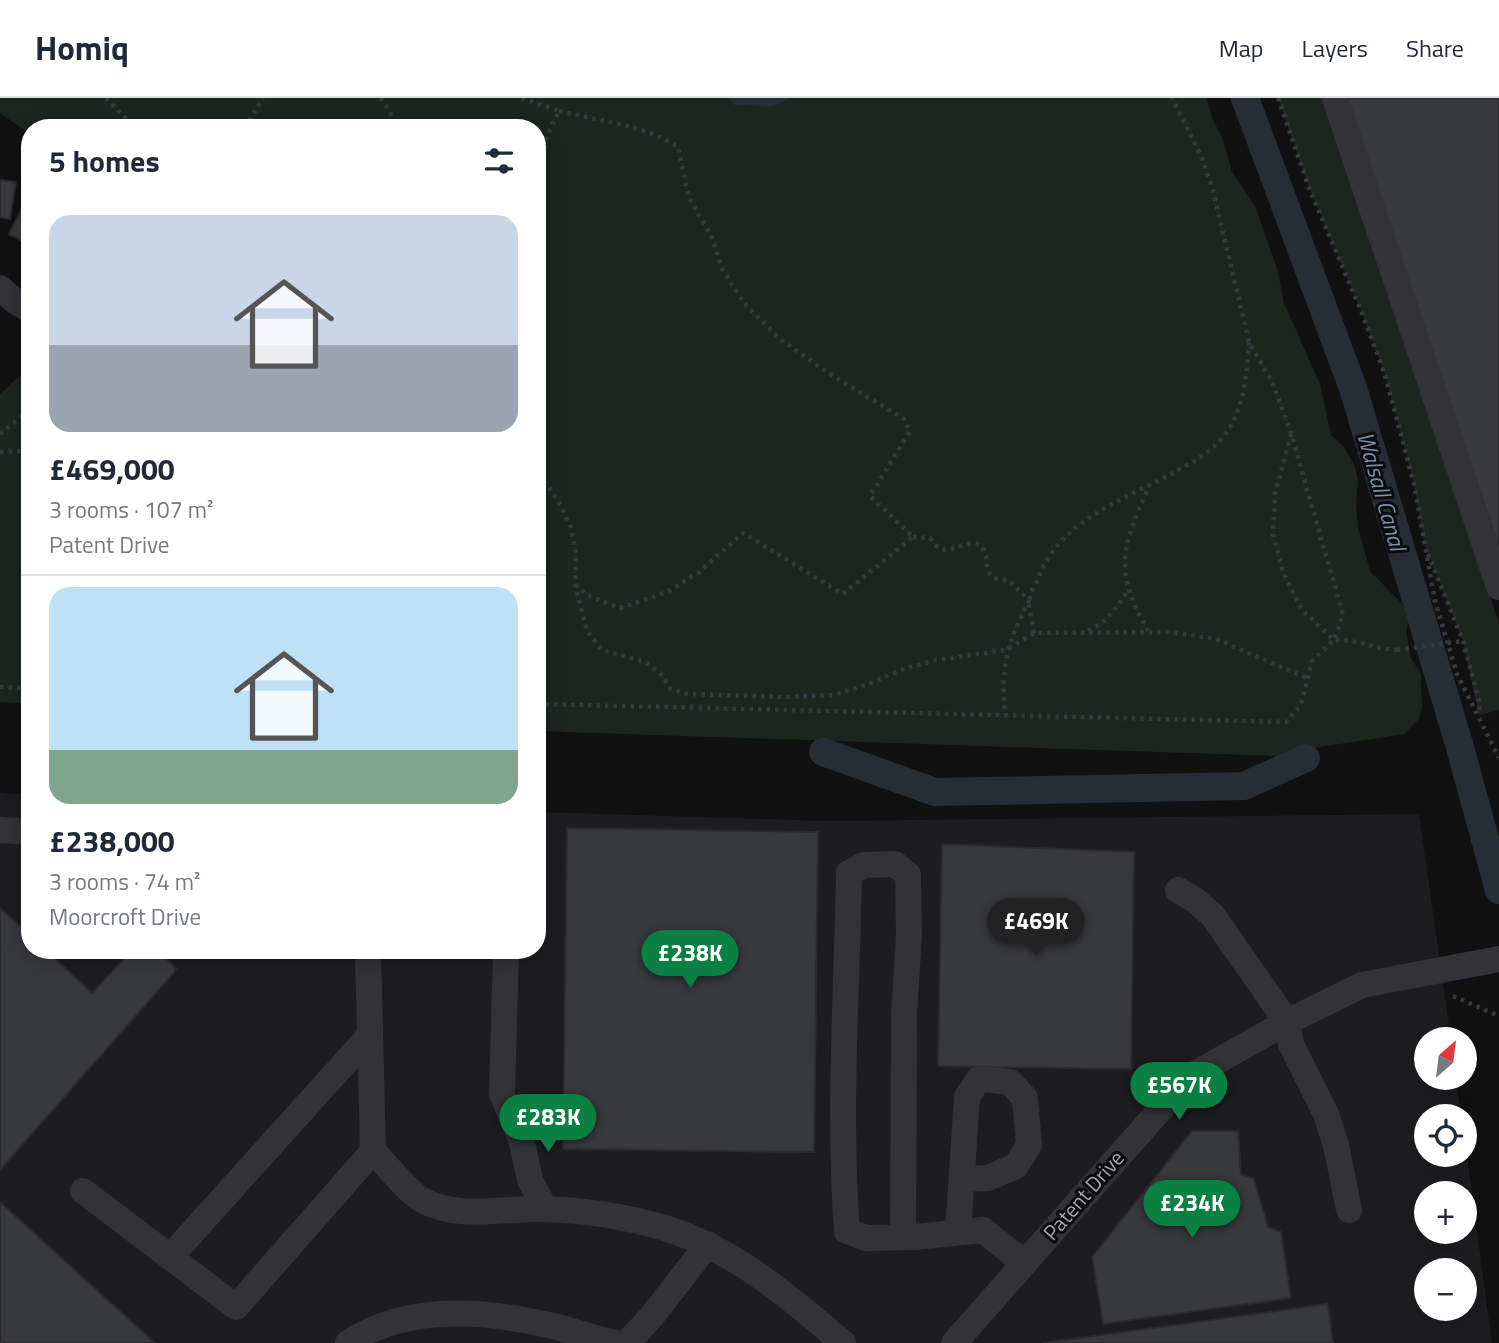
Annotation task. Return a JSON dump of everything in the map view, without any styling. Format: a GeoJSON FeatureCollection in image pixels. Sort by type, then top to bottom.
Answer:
{"type":"FeatureCollection","features":[{"type":"Feature","properties":{"kind":"street"},"geometry":{"type":"LineString","coordinates":[[1335,98],[1499,587]]}},
{"type":"Feature","properties":{"kind":"street"},"geometry":{"type":"LineString","coordinates":[[0,288],[21,305]]}},
{"type":"Feature","properties":{"kind":"street"},"geometry":{"type":"LineString","coordinates":[[0,830],[21,831]]}},
{"type":"Feature","properties":{"kind":"street"},"geometry":{"type":"LineString","coordinates":[[903,1237],[908,875],[895,864],[864,865],[849,873],[843,1165],[847,1231],[866,1238],[903,1237],[983,1230],[1024,1263]]}},
{"type":"Feature","properties":{"kind":"street"},"geometry":{"type":"LineString","coordinates":[[1178,890],[1195,900],[1213,916],[1287,1022],[1290,1044],[1326,1114],[1349,1209]]}},
{"type":"Feature","properties":{"kind":"street"},"geometry":{"type":"LineString","coordinates":[[83,1191],[236,1307],[373,1151],[368,959]]}},
{"type":"Feature","properties":{"kind":"street"},"geometry":{"type":"LineString","coordinates":[[506,959],[502,1094],[522,1142],[530,1180],[545,1209]]}},
{"type":"Feature","properties":{"kind":"street","name":"Patent Drive"},"geometry":{"type":"LineString","coordinates":[[954,1343],[1189,1077],[1287,1022],[1362,985],[1499,959]]}},
{"type":"Feature","properties":{"kind":"street"},"geometry":{"type":"LineString","coordinates":[[170,1257],[370,1035]]}},
{"type":"Feature","properties":{"kind":"street"},"geometry":{"type":"LineString","coordinates":[[373,1151],[420,1199],[447,1210],[470,1212],[545,1209],[664,1228],[708,1244],[734,1258],[785,1293],[842,1343]]}},
{"type":"Feature","properties":{"kind":"street"},"geometry":{"type":"LineString","coordinates":[[958,1232],[962,1179]]}},
{"type":"Feature","properties":{"kind":"street"},"geometry":{"type":"LineString","coordinates":[[627,1343],[652,1316],[708,1244]]}},
{"type":"Feature","properties":{"kind":"street"},"geometry":{"type":"LineString","coordinates":[[348,1343],[364,1332],[403,1318],[465,1313],[516,1318],[616,1343]]}},
{"type":"Feature","properties":{"kind":"path"},"geometry":{"type":"LineString","coordinates":[[106,98],[126,119]]}},
{"type":"Feature","properties":{"kind":"path"},"geometry":{"type":"LineString","coordinates":[[250,119],[263,98]]}},
{"type":"Feature","properties":{"kind":"path"},"geometry":{"type":"LineString","coordinates":[[381,98],[394,119]]}},
{"type":"Feature","properties":{"kind":"path"},"geometry":{"type":"LineString","coordinates":[[522,98],[559,111],[664,136],[678,147],[689,198],[711,234],[722,269],[744,303],[781,340],[833,376],[904,419],[910,432],[870,496],[913,537],[930,538],[936,546],[943,549],[954,550],[969,544],[981,545],[988,572],[994,578],[1010,581],[1029,601],[1034,633]]}},
{"type":"Feature","properties":{"kind":"path"},"geometry":{"type":"LineString","coordinates":[[546,704],[1286,722],[1301,705],[1312,661],[1334,640],[1343,615],[1292,433],[1273,384],[1250,342],[1212,187],[1201,156],[1172,98]]}},
{"type":"Feature","properties":{"kind":"path"},"geometry":{"type":"LineString","coordinates":[[1278,98],[1309,188],[1385,375],[1414,484],[1436,601],[1457,674],[1499,758]]}},
{"type":"Feature","properties":{"kind":"path"},"geometry":{"type":"LineString","coordinates":[[546,138],[559,111]]}},
{"type":"Feature","properties":{"kind":"path"},"geometry":{"type":"LineString","coordinates":[[1005,715],[1002,681],[1006,650],[1042,569],[1058,543],[1108,506],[1148,488],[1200,459],[1224,437],[1237,414],[1244,390],[1250,342]]}},
{"type":"Feature","properties":{"kind":"path"},"geometry":{"type":"LineString","coordinates":[[0,434],[21,417]]}},
{"type":"Feature","properties":{"kind":"path"},"geometry":{"type":"LineString","coordinates":[[1292,433],[1275,494],[1273,534],[1283,572],[1302,610],[1334,640],[1350,639],[1382,649],[1397,650],[1463,641]]}},
{"type":"Feature","properties":{"kind":"path"},"geometry":{"type":"LineString","coordinates":[[0,452],[21,451]]}},
{"type":"Feature","properties":{"kind":"path"},"geometry":{"type":"LineString","coordinates":[[546,484],[561,506],[570,528],[576,554],[575,584],[587,631],[602,650],[645,662],[660,673],[671,689],[687,694],[785,697],[833,695],[936,660],[1006,650],[1034,633],[1148,631],[1216,639],[1307,678]]}},
{"type":"Feature","properties":{"kind":"path"},"geometry":{"type":"LineString","coordinates":[[1148,488],[1135,515],[1127,541],[1125,563],[1128,590],[1148,631]]}},
{"type":"Feature","properties":{"kind":"path"},"geometry":{"type":"LineString","coordinates":[[575,584],[587,595],[620,608],[667,592],[699,572],[743,533],[843,594],[913,537]]}},
{"type":"Feature","properties":{"kind":"path"},"geometry":{"type":"LineString","coordinates":[[1424,543],[1463,641],[1480,705],[1479,715]]}},
{"type":"Feature","properties":{"kind":"path"},"geometry":{"type":"LineString","coordinates":[[1086,632],[1115,613],[1128,590]]}},
{"type":"Feature","properties":{"kind":"path"},"geometry":{"type":"LineString","coordinates":[[0,687],[21,688]]}},
{"type":"Feature","properties":{"kind":"shaded area"},"geometry":{"type":"Polygon","coordinates":[[[0,98],[1207,98],[1232,172],[1255,206],[1277,268],[1284,303],[1320,384],[1331,435],[1343,446],[1354,464],[1358,480],[1358,527],[1370,571],[1402,604],[1409,618],[1406,632],[1411,658],[1421,674],[1422,708],[1419,719],[1404,734],[1278,756],[546,731],[546,119],[21,119],[21,128],[0,113],[0,98]]]}},
{"type":"Feature","properties":{"kind":"shaded area"},"geometry":{"type":"Polygon","coordinates":[[[727,98],[789,98],[768,107],[736,106],[727,98]]]}},
{"type":"Feature","properties":{"kind":"shaded area"},"geometry":{"type":"Polygon","coordinates":[[[1278,98],[1322,98],[1499,623],[1499,710],[1479,715],[1463,641],[1424,543],[1414,484],[1385,375],[1309,188],[1278,98]]]}},
{"type":"Feature","properties":{"kind":"shaded area"},"geometry":{"type":"Polygon","coordinates":[[[21,374],[21,703],[0,702],[0,394],[21,374]]]}},
{"type":"Feature","properties":{"kind":"shaded area"},"geometry":{"type":"Polygon","coordinates":[[[0,793],[21,794],[21,959],[546,959],[546,812],[828,821],[1419,814],[1449,1027],[1414,1027],[1414,1090],[1458,1090],[1459,1104],[1414,1104],[1414,1167],[1468,1167],[1470,1181],[1414,1181],[1414,1244],[1477,1244],[1477,1231],[1492,1343],[0,1343],[0,793]]]}},
{"type":"Feature","properties":{"kind":"building"},"geometry":{"type":"Polygon","coordinates":[[[1346,98],[1499,98],[1499,548],[1346,98]]]}},
{"type":"Feature","properties":{"kind":"building"},"geometry":{"type":"Polygon","coordinates":[[[0,180],[16,182],[10,219],[0,217],[0,180]]]}},
{"type":"Feature","properties":{"kind":"building"},"geometry":{"type":"Polygon","coordinates":[[[21,210],[21,240],[9,234],[21,210]]]}},
{"type":"Feature","properties":{"kind":"building"},"geometry":{"type":"Polygon","coordinates":[[[567,828],[818,832],[814,1152],[563,1149],[567,828]]]}},
{"type":"Feature","properties":{"kind":"building"},"geometry":{"type":"Polygon","coordinates":[[[942,844],[1134,852],[1131,1069],[938,1066],[942,844]]]}},
{"type":"Feature","properties":{"kind":"building"},"geometry":{"type":"Polygon","coordinates":[[[0,908],[21,927],[21,959],[56,959],[92,993],[124,959],[166,959],[177,969],[0,1170],[0,908]]]}},
{"type":"Feature","properties":{"kind":"building"},"geometry":{"type":"Polygon","coordinates":[[[1192,1131],[1238,1131],[1241,1174],[1254,1179],[1268,1227],[1281,1232],[1291,1298],[1103,1324],[1092,1257],[1192,1131]]]}},
{"type":"Feature","properties":{"kind":"building"},"geometry":{"type":"Polygon","coordinates":[[[0,1202],[155,1343],[0,1343],[0,1202]]]}},
{"type":"Feature","properties":{"kind":"building"},"geometry":{"type":"Polygon","coordinates":[[[1328,1304],[1333,1343],[1043,1343],[1328,1304]]]}},
{"type":"Feature","properties":{"kind":"waterway","name":"Walsall Canal"},"geometry":{"type":"LineString","coordinates":[[1245,98],[1353,388],[1459,744],[1499,890]]}},
{"type":"Feature","properties":{"kind":"waterway"},"geometry":{"type":"LineString","coordinates":[[823,752],[935,792],[1244,786],[1306,758]]}}]}
